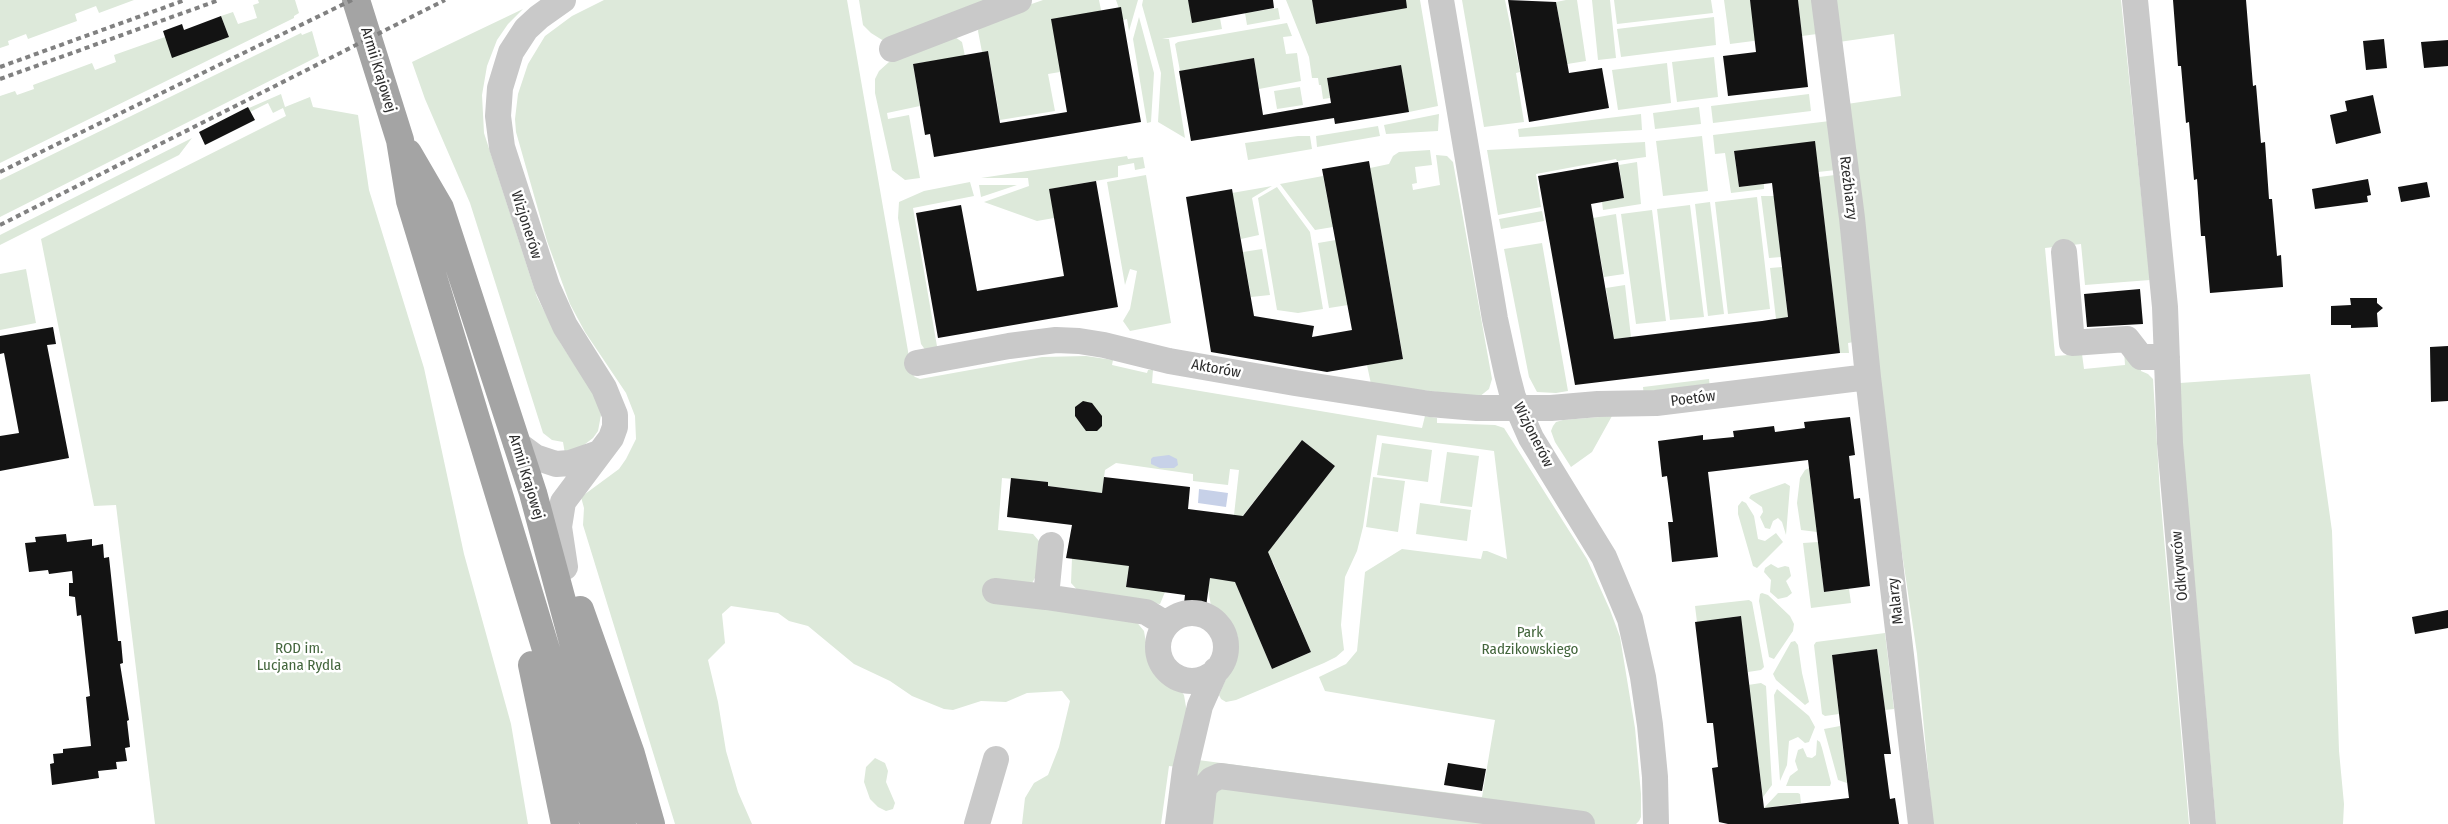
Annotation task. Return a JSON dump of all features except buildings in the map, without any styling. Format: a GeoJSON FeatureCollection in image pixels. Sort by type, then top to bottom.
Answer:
{"type":"FeatureCollection","features":[{"type":"Feature","properties":{"kind":"main road","name":"Armii Krajowej"},"geometry":{"type":"LineString","coordinates":[[356,0],[400,140],[410,200],[548,656],[594,824]]}},
{"type":"Feature","properties":{"kind":"main road","name":"Armii Krajowej"},"geometry":{"type":"LineString","coordinates":[[400,140],[440,208],[533,493],[622,824]]}},
{"type":"Feature","properties":{"kind":"main road"},"geometry":{"type":"LineString","coordinates":[[533,493],[565,567],[631,754],[651,824]]}},
{"type":"Feature","properties":{"kind":"main road"},"geometry":{"type":"LineString","coordinates":[[527,588],[530,660],[539,694],[564,824]]}},
{"type":"Feature","properties":{"kind":"street","name":"Wizjonerów"},"geometry":{"type":"LineString","coordinates":[[563,0],[526,29],[511,52],[500,88],[499,131],[514,186],[546,286],[565,326],[604,388],[613,408],[615,427],[611,438],[563,502],[559,526],[565,567]]}},
{"type":"Feature","properties":{"kind":"street"},"geometry":{"type":"LineString","coordinates":[[892,50],[1018,0]]}},
{"type":"Feature","properties":{"kind":"street","name":"Wizjonerów"},"geometry":{"type":"LineString","coordinates":[[1440,0],[1499,341],[1517,406],[1531,438],[1604,557],[1630,619],[1643,677],[1650,725],[1656,824]]}},
{"type":"Feature","properties":{"kind":"street","name":"Rzeźbiarzy"},"geometry":{"type":"LineString","coordinates":[[1824,0],[1852,218],[1868,377]]}},
{"type":"Feature","properties":{"kind":"street","name":"Odkrywców"},"geometry":{"type":"LineString","coordinates":[[2135,0],[2165,308],[2171,462],[2203,824]]}},
{"type":"Feature","properties":{"kind":"street"},"geometry":{"type":"LineString","coordinates":[[2064,252],[2072,343],[2127,339],[2141,357],[2167,356]]}},
{"type":"Feature","properties":{"kind":"street","name":"Aktorów"},"geometry":{"type":"LineString","coordinates":[[917,363],[1009,346],[1056,340],[1079,341],[1104,345],[1169,361],[1430,404],[1477,408],[1517,406]]}},
{"type":"Feature","properties":{"kind":"street","name":"Poetów"},"geometry":{"type":"LineString","coordinates":[[1517,406],[1551,408],[1598,404],[1656,403],[1868,377]]}},
{"type":"Feature","properties":{"kind":"street","name":"Malarzy"},"geometry":{"type":"LineString","coordinates":[[1868,377],[1921,824]]}},
{"type":"Feature","properties":{"kind":"street"},"geometry":{"type":"LineString","coordinates":[[516,443],[534,457],[556,464],[570,463],[600,453]]}},
{"type":"Feature","properties":{"kind":"street"},"geometry":{"type":"LineString","coordinates":[[1046,597],[1051,545]]}},
{"type":"Feature","properties":{"kind":"street"},"geometry":{"type":"LineString","coordinates":[[995,591],[1146,612],[1166,624]]}},
{"type":"Feature","properties":{"kind":"street"},"geometry":{"type":"LineString","coordinates":[[1178,824],[1186,770],[1200,706],[1222,661],[1225,650],[1221,630],[1214,622],[1195,613],[1174,617],[1166,624],[1160,634],[1158,645],[1159,656],[1169,671],[1183,679],[1200,706]]}},
{"type":"Feature","properties":{"kind":"street"},"geometry":{"type":"LineString","coordinates":[[1183,679],[1201,679],[1216,670]]}},
{"type":"Feature","properties":{"kind":"street"},"geometry":{"type":"LineString","coordinates":[[977,824],[996,759]]}},
{"type":"Feature","properties":{"kind":"street"},"geometry":{"type":"LineString","coordinates":[[1200,824],[1204,788],[1215,777],[1226,776],[1582,824]]}},
{"type":"Feature","properties":{"kind":"green space"},"geometry":{"type":"Polygon","coordinates":[[[0,0],[134,0],[99,13],[96,6],[75,14],[77,21],[28,39],[26,34],[8,41],[9,45],[0,48],[0,0]]]}},
{"type":"Feature","properties":{"kind":"green space"},"geometry":{"type":"Polygon","coordinates":[[[258,0],[295,0],[299,13],[294,18],[0,163],[0,96],[15,91],[17,95],[34,89],[33,85],[92,63],[95,70],[116,62],[114,55],[165,37],[173,57],[229,37],[221,16],[233,12],[238,24],[257,18],[253,5],[259,3],[258,0]]]}},
{"type":"Feature","properties":{"kind":"green space","name":"Park Radzikowskiego"},"geometry":{"type":"Polygon","coordinates":[[[604,0],[847,0],[912,374],[915,377],[920,379],[1042,357],[1086,356],[1113,360],[1112,365],[1147,373],[1148,370],[1153,370],[1152,383],[1422,428],[1425,416],[1437,418],[1437,423],[1495,425],[1504,428],[1587,559],[1620,637],[1635,728],[1641,794],[1641,817],[1639,821],[1636,824],[1187,824],[1198,760],[1482,797],[1495,720],[1325,691],[1319,677],[1346,664],[1357,651],[1365,572],[1402,549],[1481,559],[1483,551],[1487,551],[1507,559],[1494,451],[1377,435],[1363,527],[1357,551],[1345,577],[1341,625],[1344,650],[1336,657],[1324,663],[1236,700],[1226,702],[1219,695],[1237,653],[1238,637],[1228,617],[1211,606],[1208,589],[1210,578],[1234,579],[1272,669],[1311,652],[1273,562],[1264,562],[1269,539],[1275,543],[1335,466],[1302,440],[1241,518],[1227,526],[1229,514],[1234,515],[1239,470],[1230,469],[1228,485],[1193,481],[1193,474],[1116,463],[1105,470],[1102,493],[1048,486],[1048,482],[1002,478],[998,530],[1033,534],[1039,541],[1036,576],[1031,585],[1135,620],[1144,631],[1149,661],[1155,670],[1175,684],[1184,695],[1187,713],[1177,767],[1169,766],[1161,824],[1022,824],[1025,798],[1034,783],[1048,775],[1059,747],[1070,701],[1062,691],[1027,693],[1006,702],[981,701],[953,710],[944,709],[912,696],[890,681],[854,664],[808,626],[789,621],[778,613],[731,606],[722,614],[725,643],[708,660],[718,702],[726,751],[738,792],[752,824],[675,824],[583,525],[584,508],[581,497],[619,469],[626,459],[636,439],[635,416],[626,393],[585,332],[570,304],[547,241],[516,132],[515,119],[518,94],[528,64],[545,36],[572,16],[604,0]]]}},
{"type":"Feature","properties":{"kind":"green space"},"geometry":{"type":"Polygon","coordinates":[[[859,0],[993,0],[887,43],[871,33],[863,25],[859,0]]]}},
{"type":"Feature","properties":{"kind":"green space"},"geometry":{"type":"Polygon","coordinates":[[[1043,0],[1099,0],[1101,10],[1060,72],[1048,74],[1055,111],[1000,120],[988,51],[982,52],[979,27],[983,21],[1043,0]]]}},
{"type":"Feature","properties":{"kind":"green space"},"geometry":{"type":"Polygon","coordinates":[[[1116,0],[1138,0],[1129,31],[1127,19],[1123,20],[1116,0]]]}},
{"type":"Feature","properties":{"kind":"green space"},"geometry":{"type":"Polygon","coordinates":[[[1143,0],[1188,0],[1220,18],[1222,29],[1162,39],[1169,39],[1185,138],[1158,122],[1161,73],[1142,5],[1143,0]]]}},
{"type":"Feature","properties":{"kind":"green space"},"geometry":{"type":"Polygon","coordinates":[[[1286,0],[1312,0],[1317,24],[1390,11],[1389,0],[1420,0],[1438,106],[1409,112],[1400,65],[1327,78],[1330,98],[1323,99],[1321,85],[1319,85],[1318,78],[1312,78],[1309,57],[1286,0]]]}},
{"type":"Feature","properties":{"kind":"green space"},"geometry":{"type":"Polygon","coordinates":[[[1462,0],[1505,0],[1520,72],[1516,73],[1524,122],[1484,127],[1462,0]]]}},
{"type":"Feature","properties":{"kind":"green space"},"geometry":{"type":"Polygon","coordinates":[[[1577,0],[1586,61],[1561,65],[1565,51],[1556,2],[1577,0]]]}},
{"type":"Feature","properties":{"kind":"green space"},"geometry":{"type":"Polygon","coordinates":[[[1592,0],[1610,0],[1616,58],[1598,60],[1592,0]]]}},
{"type":"Feature","properties":{"kind":"green space"},"geometry":{"type":"Polygon","coordinates":[[[1614,0],[1711,0],[1713,13],[1617,24],[1614,0]]]}},
{"type":"Feature","properties":{"kind":"green space"},"geometry":{"type":"Polygon","coordinates":[[[1724,0],[1750,0],[1761,40],[1730,44],[1724,0]]]}},
{"type":"Feature","properties":{"kind":"green space"},"geometry":{"type":"Polygon","coordinates":[[[1798,0],[1813,0],[1817,34],[1802,36],[1798,0]]]}},
{"type":"Feature","properties":{"kind":"green space"},"geometry":{"type":"Polygon","coordinates":[[[1834,0],[2121,0],[2150,280],[2085,285],[2081,244],[2045,248],[2055,356],[2082,354],[2084,369],[2125,365],[2124,350],[2141,366],[2141,371],[2153,379],[2160,493],[2189,824],[1933,824],[1917,654],[1877,384],[1847,104],[1901,96],[1894,34],[1839,42],[1834,0]]]}},
{"type":"Feature","properties":{"kind":"green space"},"geometry":{"type":"Polygon","coordinates":[[[1278,8],[1280,19],[1247,25],[1245,13],[1278,8]]]}},
{"type":"Feature","properties":{"kind":"green space"},"geometry":{"type":"Polygon","coordinates":[[[523,9],[508,24],[497,40],[487,66],[482,95],[484,133],[537,297],[561,344],[596,397],[601,415],[598,431],[593,438],[580,448],[565,454],[563,442],[552,440],[543,433],[470,203],[425,99],[412,62],[523,9]]]}},
{"type":"Feature","properties":{"kind":"green space"},"geometry":{"type":"Polygon","coordinates":[[[1139,17],[1154,73],[1151,122],[1147,123],[1133,39],[1139,17]]]}},
{"type":"Feature","properties":{"kind":"green space"},"geometry":{"type":"Polygon","coordinates":[[[1714,17],[1716,45],[1621,57],[1617,29],[1714,17]]]}},
{"type":"Feature","properties":{"kind":"green space"},"geometry":{"type":"Polygon","coordinates":[[[1287,23],[1292,36],[1283,37],[1286,54],[1297,53],[1301,81],[1259,89],[1254,58],[1180,71],[1175,44],[1178,42],[1287,23]]]}},
{"type":"Feature","properties":{"kind":"green space"},"geometry":{"type":"Polygon","coordinates":[[[312,31],[319,56],[0,217],[0,180],[301,33],[302,35],[312,31]]]}},
{"type":"Feature","properties":{"kind":"green space"},"geometry":{"type":"Polygon","coordinates":[[[947,37],[955,37],[962,42],[965,56],[913,64],[920,106],[887,113],[888,119],[909,115],[920,178],[905,180],[892,170],[875,93],[875,79],[879,71],[889,62],[947,37]]]}},
{"type":"Feature","properties":{"kind":"green space"},"geometry":{"type":"Polygon","coordinates":[[[1714,57],[1718,97],[1677,102],[1672,62],[1714,57]]]}},
{"type":"Feature","properties":{"kind":"green space"},"geometry":{"type":"Polygon","coordinates":[[[1667,63],[1671,103],[1618,110],[1612,70],[1667,63]]]}},
{"type":"Feature","properties":{"kind":"green space"},"geometry":{"type":"Polygon","coordinates":[[[1300,87],[1303,105],[1277,109],[1274,91],[1300,87]]]}},
{"type":"Feature","properties":{"kind":"green space","name":"ROD im. Lucjana Rydla"},"geometry":{"type":"Polygon","coordinates":[[[281,94],[285,107],[310,97],[313,107],[358,115],[369,190],[424,368],[464,554],[511,724],[528,824],[155,824],[116,505],[94,506],[41,239],[286,116],[283,108],[273,113],[268,103],[250,112],[249,108],[281,94]]]}},
{"type":"Feature","properties":{"kind":"green space"},"geometry":{"type":"Polygon","coordinates":[[[1809,94],[1811,111],[1713,123],[1711,106],[1809,94]]]}},
{"type":"Feature","properties":{"kind":"green space"},"geometry":{"type":"Polygon","coordinates":[[[1699,107],[1701,124],[1655,129],[1653,113],[1699,107]]]}},
{"type":"Feature","properties":{"kind":"green space"},"geometry":{"type":"Polygon","coordinates":[[[1439,114],[1438,131],[1386,134],[1384,125],[1439,114]]]}},
{"type":"Feature","properties":{"kind":"green space"},"geometry":{"type":"Polygon","coordinates":[[[1641,114],[1642,130],[1519,137],[1518,129],[1641,114]]]}},
{"type":"Feature","properties":{"kind":"green space"},"geometry":{"type":"Polygon","coordinates":[[[1830,121],[1836,170],[1818,172],[1734,152],[1739,187],[1764,184],[1764,189],[1731,193],[1725,153],[1715,154],[1713,135],[1830,121]]]}},
{"type":"Feature","properties":{"kind":"green space"},"geometry":{"type":"Polygon","coordinates":[[[1378,126],[1380,136],[1317,147],[1316,136],[1378,126]]]}},
{"type":"Feature","properties":{"kind":"green space"},"geometry":{"type":"Polygon","coordinates":[[[1310,136],[1312,149],[1248,160],[1245,143],[1310,136]]]}},
{"type":"Feature","properties":{"kind":"green space"},"geometry":{"type":"Polygon","coordinates":[[[1702,136],[1708,191],[1663,196],[1656,141],[1702,136]]]}},
{"type":"Feature","properties":{"kind":"green space"},"geometry":{"type":"Polygon","coordinates":[[[192,138],[179,155],[0,245],[0,235],[192,138]]]}},
{"type":"Feature","properties":{"kind":"green space"},"geometry":{"type":"Polygon","coordinates":[[[1645,142],[1646,157],[1617,161],[1616,159],[1536,174],[1541,207],[1498,215],[1487,150],[1645,142]]]}},
{"type":"Feature","properties":{"kind":"green space"},"geometry":{"type":"Polygon","coordinates":[[[1430,150],[1432,165],[1415,167],[1417,183],[1412,184],[1413,190],[1440,185],[1436,155],[1447,156],[1453,162],[1492,379],[1489,389],[1479,397],[1371,384],[1367,365],[1403,358],[1370,168],[1389,164],[1393,156],[1399,152],[1430,150]]]}},
{"type":"Feature","properties":{"kind":"green space"},"geometry":{"type":"Polygon","coordinates":[[[1127,156],[1128,159],[1143,157],[1145,168],[1135,170],[1134,163],[1118,166],[1118,177],[1050,189],[1054,218],[1037,221],[984,202],[1029,186],[1028,178],[981,178],[1127,156]]]}},
{"type":"Feature","properties":{"kind":"green space"},"geometry":{"type":"Polygon","coordinates":[[[1637,162],[1641,204],[1603,210],[1602,202],[1624,198],[1619,165],[1637,162]]]}},
{"type":"Feature","properties":{"kind":"green space"},"geometry":{"type":"Polygon","coordinates":[[[1146,175],[1171,323],[1130,331],[1123,321],[1130,309],[1137,271],[1130,269],[1125,285],[1107,182],[1146,175]]]}},
{"type":"Feature","properties":{"kind":"green space"},"geometry":{"type":"Polygon","coordinates":[[[1835,175],[1854,342],[1848,343],[1849,353],[1840,353],[1819,177],[1835,175]]]}},
{"type":"Feature","properties":{"kind":"green space"},"geometry":{"type":"Polygon","coordinates":[[[1323,176],[1333,227],[1315,230],[1280,184],[1323,176]]]}},
{"type":"Feature","properties":{"kind":"green space"},"geometry":{"type":"Polygon","coordinates":[[[970,182],[974,196],[913,208],[938,352],[926,351],[921,344],[898,218],[899,202],[924,191],[970,182]]]}},
{"type":"Feature","properties":{"kind":"green space"},"geometry":{"type":"Polygon","coordinates":[[[979,185],[1017,185],[981,197],[979,185]]]}},
{"type":"Feature","properties":{"kind":"green space"},"geometry":{"type":"Polygon","coordinates":[[[1272,186],[1252,198],[1259,235],[1241,239],[1232,193],[1272,186]]]}},
{"type":"Feature","properties":{"kind":"green space"},"geometry":{"type":"Polygon","coordinates":[[[1277,187],[1310,232],[1323,309],[1298,313],[1277,310],[1258,198],[1277,187]]]}},
{"type":"Feature","properties":{"kind":"green space"},"geometry":{"type":"Polygon","coordinates":[[[1761,196],[1774,196],[1781,257],[1769,258],[1761,196]]]}},
{"type":"Feature","properties":{"kind":"green space"},"geometry":{"type":"Polygon","coordinates":[[[1757,197],[1770,309],[1728,314],[1715,202],[1757,197]]]}},
{"type":"Feature","properties":{"kind":"green space"},"geometry":{"type":"Polygon","coordinates":[[[1710,202],[1724,314],[1708,316],[1695,204],[1710,202]]]}},
{"type":"Feature","properties":{"kind":"green space"},"geometry":{"type":"Polygon","coordinates":[[[1690,205],[1704,317],[1670,320],[1657,209],[1690,205]]]}},
{"type":"Feature","properties":{"kind":"green space"},"geometry":{"type":"Polygon","coordinates":[[[1652,210],[1666,321],[1636,324],[1621,214],[1652,210]]]}},
{"type":"Feature","properties":{"kind":"green space"},"geometry":{"type":"Polygon","coordinates":[[[1542,211],[1544,221],[1501,229],[1499,219],[1542,211]]]}},
{"type":"Feature","properties":{"kind":"green space"},"geometry":{"type":"Polygon","coordinates":[[[1616,214],[1624,274],[1604,277],[1593,218],[1616,214]]]}},
{"type":"Feature","properties":{"kind":"green space"},"geometry":{"type":"Polygon","coordinates":[[[1336,240],[1348,305],[1329,308],[1318,243],[1336,240]]]}},
{"type":"Feature","properties":{"kind":"green space"},"geometry":{"type":"Polygon","coordinates":[[[1542,243],[1568,391],[1556,393],[1537,392],[1529,377],[1504,249],[1542,243]]]}},
{"type":"Feature","properties":{"kind":"green space"},"geometry":{"type":"Polygon","coordinates":[[[1262,249],[1270,295],[1251,297],[1243,252],[1262,249]]]}},
{"type":"Feature","properties":{"kind":"green space"},"geometry":{"type":"Polygon","coordinates":[[[1782,267],[1788,318],[1776,319],[1770,268],[1782,267]]]}},
{"type":"Feature","properties":{"kind":"green space"},"geometry":{"type":"Polygon","coordinates":[[[26,269],[36,323],[0,330],[0,274],[26,269]]]}},
{"type":"Feature","properties":{"kind":"green space"},"geometry":{"type":"Polygon","coordinates":[[[1625,285],[1631,337],[1614,339],[1606,288],[1625,285]]]}},
{"type":"Feature","properties":{"kind":"green space"},"geometry":{"type":"Polygon","coordinates":[[[2310,374],[2332,531],[2339,751],[2344,804],[2343,824],[2216,824],[2182,443],[2180,383],[2310,374]]]}},
{"type":"Feature","properties":{"kind":"green space"},"geometry":{"type":"Polygon","coordinates":[[[1709,379],[1710,388],[1644,397],[1643,387],[1709,379]]]}},
{"type":"Feature","properties":{"kind":"green space"},"geometry":{"type":"Polygon","coordinates":[[[1612,416],[1592,452],[1571,467],[1555,442],[1551,431],[1556,422],[1612,416]]]}},
{"type":"Feature","properties":{"kind":"green space"},"geometry":{"type":"Polygon","coordinates":[[[1382,443],[1432,450],[1428,482],[1377,475],[1382,443]]]}},
{"type":"Feature","properties":{"kind":"green space"},"geometry":{"type":"Polygon","coordinates":[[[1447,452],[1479,456],[1472,507],[1440,503],[1447,452]]]}},
{"type":"Feature","properties":{"kind":"green space"},"geometry":{"type":"Polygon","coordinates":[[[1809,468],[1817,532],[1801,530],[1797,503],[1800,478],[1805,470],[1809,468]]]}},
{"type":"Feature","properties":{"kind":"green space"},"geometry":{"type":"Polygon","coordinates":[[[1373,477],[1405,481],[1398,532],[1366,527],[1373,477]]]}},
{"type":"Feature","properties":{"kind":"green space"},"geometry":{"type":"Polygon","coordinates":[[[1785,483],[1790,486],[1786,535],[1782,522],[1778,518],[1773,521],[1770,529],[1765,528],[1760,517],[1763,512],[1762,507],[1749,498],[1751,495],[1785,483]]]}},
{"type":"Feature","properties":{"kind":"green space"},"geometry":{"type":"Polygon","coordinates":[[[1742,501],[1746,503],[1754,516],[1758,539],[1765,541],[1776,533],[1783,542],[1757,568],[1753,566],[1738,514],[1738,506],[1742,501]]]}},
{"type":"Feature","properties":{"kind":"green space"},"geometry":{"type":"Polygon","coordinates":[[[1420,503],[1471,510],[1467,541],[1416,534],[1420,503]]]}},
{"type":"Feature","properties":{"kind":"green space"},"geometry":{"type":"Polygon","coordinates":[[[1818,542],[1824,592],[1849,589],[1851,603],[1811,608],[1803,543],[1818,542]]]}},
{"type":"Feature","properties":{"kind":"green space"},"geometry":{"type":"Polygon","coordinates":[[[1072,558],[1134,566],[1128,573],[1126,586],[1165,592],[1160,604],[1081,594],[1071,583],[1072,558]]]}},
{"type":"Feature","properties":{"kind":"green space"},"geometry":{"type":"Polygon","coordinates":[[[1771,564],[1778,568],[1789,567],[1791,576],[1786,581],[1792,593],[1787,597],[1778,599],[1770,592],[1771,580],[1764,572],[1765,568],[1771,564]]]}},
{"type":"Feature","properties":{"kind":"green space"},"geometry":{"type":"Polygon","coordinates":[[[1760,594],[1768,595],[1790,616],[1794,624],[1793,631],[1774,659],[1769,657],[1759,601],[1760,594]]]}},
{"type":"Feature","properties":{"kind":"green space"},"geometry":{"type":"Polygon","coordinates":[[[1749,600],[1752,602],[1764,667],[1761,670],[1748,672],[1740,616],[1697,622],[1695,606],[1749,600]]]}},
{"type":"Feature","properties":{"kind":"green space"},"geometry":{"type":"Polygon","coordinates":[[[1885,633],[1894,709],[1885,710],[1877,649],[1832,655],[1839,714],[1825,716],[1822,714],[1814,645],[1816,642],[1885,633]]]}},
{"type":"Feature","properties":{"kind":"green space"},"geometry":{"type":"Polygon","coordinates":[[[1795,641],[1798,645],[1809,702],[1805,705],[1776,680],[1773,674],[1791,642],[1795,641]]]}},
{"type":"Feature","properties":{"kind":"green space"},"geometry":{"type":"Polygon","coordinates":[[[1761,683],[1766,686],[1772,785],[1763,797],[1748,685],[1761,683]]]}},
{"type":"Feature","properties":{"kind":"green space"},"geometry":{"type":"Polygon","coordinates":[[[1777,689],[1809,716],[1815,727],[1809,742],[1805,743],[1798,737],[1789,741],[1787,765],[1780,781],[1774,695],[1777,689]]]}},
{"type":"Feature","properties":{"kind":"green space"},"geometry":{"type":"Polygon","coordinates":[[[1840,726],[1847,783],[1838,780],[1824,729],[1840,726]]]}},
{"type":"Feature","properties":{"kind":"green space"},"geometry":{"type":"Polygon","coordinates":[[[1817,740],[1822,748],[1831,783],[1830,786],[1786,786],[1790,776],[1798,770],[1795,761],[1798,750],[1803,748],[1807,757],[1812,758],[1816,755],[1817,740]]]}},
{"type":"Feature","properties":{"kind":"green space"},"geometry":{"type":"Polygon","coordinates":[[[875,758],[885,763],[888,771],[886,782],[895,803],[893,809],[886,811],[878,807],[870,799],[864,782],[866,767],[875,758]]]}},
{"type":"Feature","properties":{"kind":"green space"},"geometry":{"type":"Polygon","coordinates":[[[1778,793],[1798,793],[1800,794],[1801,803],[1764,808],[1778,793]]]}},
{"type":"Feature","properties":{"kind":"water"},"geometry":{"type":"Polygon","coordinates":[[[1169,455],[1177,459],[1178,465],[1174,468],[1160,468],[1151,464],[1153,457],[1169,455]]]}},
{"type":"Feature","properties":{"kind":"water"},"geometry":{"type":"Polygon","coordinates":[[[1199,489],[1228,493],[1226,507],[1198,503],[1199,489]]]}},
{"type":"Feature","properties":{"kind":"railway"},"geometry":{"type":"LineString","coordinates":[[0,67],[185,0]]}},
{"type":"Feature","properties":{"kind":"railway"},"geometry":{"type":"LineString","coordinates":[[0,79],[219,0]]}},
{"type":"Feature","properties":{"kind":"railway"},"geometry":{"type":"LineString","coordinates":[[0,172],[352,0]]}},
{"type":"Feature","properties":{"kind":"railway"},"geometry":{"type":"LineString","coordinates":[[0,225],[445,0]]}}]}
